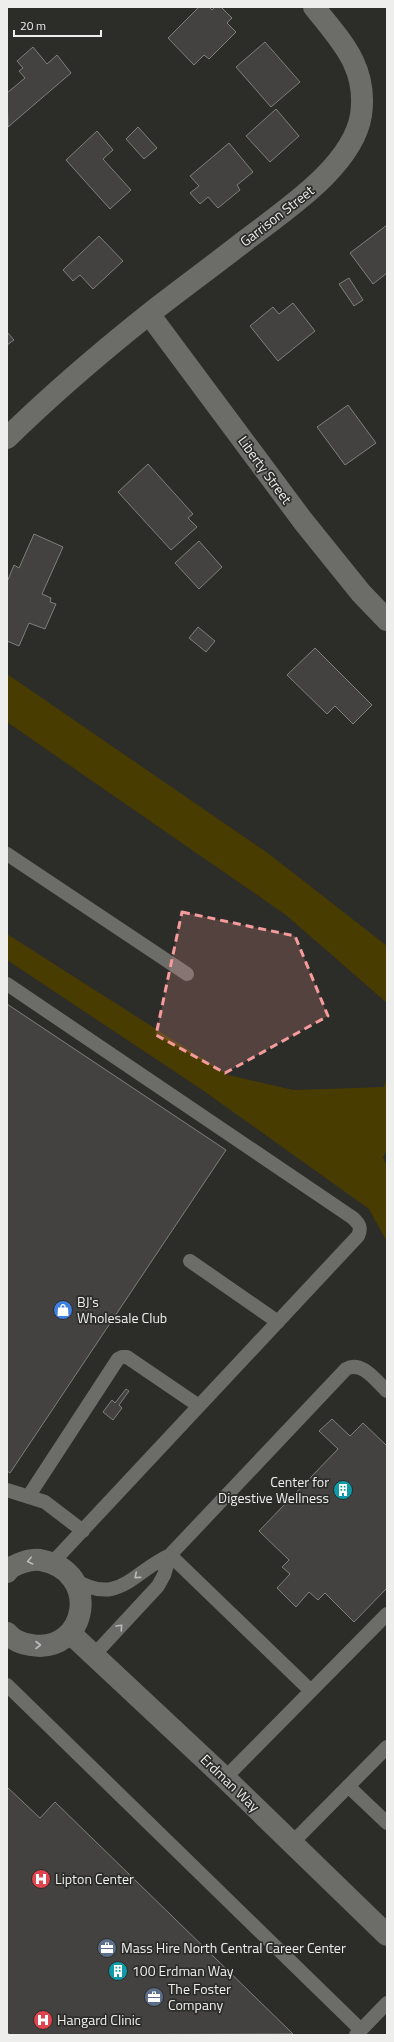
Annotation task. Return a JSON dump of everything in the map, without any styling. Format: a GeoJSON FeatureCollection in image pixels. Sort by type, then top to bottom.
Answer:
{"type":"FeatureCollection","features":[{"type":"Feature","properties":{"kind":"street","name":"Garrison Street"},"geometry":{"type":"LineString","coordinates":[[7,438],[45,402],[149,314],[310,191],[345,153],[356,134],[361,115],[362,93],[358,71],[349,50],[314,7]]}},
{"type":"Feature","properties":{"kind":"street","name":"Liberty Street"},"geometry":{"type":"LineString","coordinates":[[149,314],[302,521],[361,593],[387,620]]}},
{"type":"Feature","properties":{"kind":"street"},"geometry":{"type":"LineString","coordinates":[[8,1570],[20,1564],[36,1560],[53,1562],[68,1572],[78,1586],[81,1602],[79,1619],[70,1633],[56,1643],[40,1647],[9,1640]]}},
{"type":"Feature","properties":{"kind":"street","name":"Erdman Way"},"geometry":{"type":"LineString","coordinates":[[70,1633],[225,1778],[387,1935]]}},
{"type":"Feature","properties":{"kind":"lane"},"geometry":{"type":"LineString","coordinates":[[7,854],[187,974]]}},
{"type":"Feature","properties":{"kind":"lane"},"geometry":{"type":"LineString","coordinates":[[7,984],[353,1218],[359,1225],[360,1230],[358,1236],[53,1562]]}},
{"type":"Feature","properties":{"kind":"lane"},"geometry":{"type":"LineString","coordinates":[[190,1261],[278,1322]]}},
{"type":"Feature","properties":{"kind":"lane"},"geometry":{"type":"LineString","coordinates":[[28,1497],[118,1359],[122,1357],[127,1358],[199,1406]]}},
{"type":"Feature","properties":{"kind":"lane"},"geometry":{"type":"LineString","coordinates":[[73,1579],[87,1587],[100,1591],[110,1590],[125,1585],[151,1564],[170,1555],[350,1366],[363,1368],[387,1391]]}},
{"type":"Feature","properties":{"kind":"lane"},"geometry":{"type":"LineString","coordinates":[[7,1490],[50,1505],[83,1531]]}},
{"type":"Feature","properties":{"kind":"lane"},"geometry":{"type":"LineString","coordinates":[[94,1655],[158,1586],[164,1575],[170,1555]]}},
{"type":"Feature","properties":{"kind":"lane"},"geometry":{"type":"LineString","coordinates":[[170,1555],[311,1691]]}},
{"type":"Feature","properties":{"kind":"lane"},"geometry":{"type":"LineString","coordinates":[[225,1778],[387,1614]]}},
{"type":"Feature","properties":{"kind":"lane"},"geometry":{"type":"LineString","coordinates":[[7,1685],[359,2032],[387,2003]]}},
{"type":"Feature","properties":{"kind":"lane"},"geometry":{"type":"LineString","coordinates":[[292,1843],[387,1747]]}},
{"type":"Feature","properties":{"kind":"lane"},"geometry":{"type":"LineString","coordinates":[[348,1786],[387,1823]]}},
{"type":"Feature","properties":{"kind":"highlighted area"},"geometry":{"type":"Polygon","coordinates":[[[182,912],[295,936],[328,1016],[225,1073],[156,1035],[182,912]]]}},
{"type":"Feature","properties":{"kind":"shaded area"},"geometry":{"type":"Polygon","coordinates":[[[7,674],[269,854],[387,946],[387,1003],[286,915],[7,722],[7,674]]]}},
{"type":"Feature","properties":{"kind":"shaded area"},"geometry":{"type":"Polygon","coordinates":[[[7,934],[228,1075],[293,1090],[384,1087],[387,1076],[387,1150],[383,1157],[387,1167],[387,1242],[369,1209],[201,1089],[7,960],[7,934]]]}},
{"type":"Feature","properties":{"kind":"building"},"geometry":{"type":"Polygon","coordinates":[[[199,7],[209,7],[212,10],[215,7],[221,7],[232,18],[227,23],[236,32],[209,59],[204,55],[194,65],[168,38],[199,7]]]}},
{"type":"Feature","properties":{"kind":"building"},"geometry":{"type":"Polygon","coordinates":[[[265,42],[300,82],[271,107],[236,67],[265,42]]]}},
{"type":"Feature","properties":{"kind":"building"},"geometry":{"type":"Polygon","coordinates":[[[33,47],[47,64],[57,55],[71,73],[8,127],[7,93],[25,78],[19,71],[23,68],[17,61],[33,47]]]}},
{"type":"Feature","properties":{"kind":"building"},"geometry":{"type":"Polygon","coordinates":[[[276,109],[299,136],[270,162],[246,136],[276,109]]]}},
{"type":"Feature","properties":{"kind":"building"},"geometry":{"type":"Polygon","coordinates":[[[138,127],[157,148],[144,159],[126,139],[138,127]]]}},
{"type":"Feature","properties":{"kind":"building"},"geometry":{"type":"Polygon","coordinates":[[[97,131],[113,150],[103,159],[131,190],[110,209],[66,160],[97,131]]]}},
{"type":"Feature","properties":{"kind":"building"},"geometry":{"type":"Polygon","coordinates":[[[229,143],[253,172],[237,185],[240,190],[218,208],[208,197],[200,204],[190,193],[199,186],[190,176],[229,143]]]}},
{"type":"Feature","properties":{"kind":"building"},"geometry":{"type":"Polygon","coordinates":[[[387,225],[387,273],[373,284],[350,253],[387,225]]]}},
{"type":"Feature","properties":{"kind":"building"},"geometry":{"type":"Polygon","coordinates":[[[99,236],[123,261],[93,289],[80,275],[73,281],[63,270],[99,236]]]}},
{"type":"Feature","properties":{"kind":"building"},"geometry":{"type":"Polygon","coordinates":[[[349,278],[363,300],[354,306],[339,284],[349,278]]]}},
{"type":"Feature","properties":{"kind":"building"},"geometry":{"type":"Polygon","coordinates":[[[293,303],[315,331],[278,361],[250,326],[273,307],[279,314],[293,303]]]}},
{"type":"Feature","properties":{"kind":"building"},"geometry":{"type":"Polygon","coordinates":[[[7,332],[14,340],[7,345],[7,332]]]}},
{"type":"Feature","properties":{"kind":"building"},"geometry":{"type":"Polygon","coordinates":[[[348,405],[376,443],[345,465],[317,427],[348,405]]]}},
{"type":"Feature","properties":{"kind":"building"},"geometry":{"type":"Polygon","coordinates":[[[148,464],[193,514],[188,518],[197,527],[171,550],[118,492],[148,464]]]}},
{"type":"Feature","properties":{"kind":"building"},"geometry":{"type":"Polygon","coordinates":[[[34,534],[63,547],[42,594],[51,598],[50,602],[56,604],[45,629],[29,623],[19,646],[7,641],[7,582],[14,565],[19,568],[34,534]]]}},
{"type":"Feature","properties":{"kind":"building"},"geometry":{"type":"Polygon","coordinates":[[[199,541],[222,567],[199,589],[175,563],[199,541]]]}},
{"type":"Feature","properties":{"kind":"building"},"geometry":{"type":"Polygon","coordinates":[[[198,627],[215,641],[206,652],[189,638],[198,627]]]}},
{"type":"Feature","properties":{"kind":"building"},"geometry":{"type":"Polygon","coordinates":[[[315,648],[372,705],[353,724],[335,706],[327,714],[287,675],[315,648]]]}},
{"type":"Feature","properties":{"kind":"building","name":"BJ's Wholesale Club"},"geometry":{"type":"Polygon","coordinates":[[[7,1004],[226,1150],[10,1473],[7,1471],[7,1004]]]}},
{"type":"Feature","properties":{"kind":"building"},"geometry":{"type":"Polygon","coordinates":[[[126,1389],[129,1391],[119,1405],[122,1408],[113,1420],[103,1412],[112,1400],[115,1403],[126,1389]]]}},
{"type":"Feature","properties":{"kind":"building","name":"Center for Digestive Wellness"},"geometry":{"type":"Polygon","coordinates":[[[332,1419],[350,1436],[363,1423],[387,1446],[387,1588],[354,1622],[325,1593],[318,1600],[309,1592],[296,1607],[277,1588],[290,1574],[282,1567],[289,1560],[259,1531],[338,1449],[319,1431],[332,1419]]]}},
{"type":"Feature","properties":{"kind":"building","name":"100 Erdman Way"},"geometry":{"type":"Polygon","coordinates":[[[7,1787],[40,1818],[55,1802],[293,2034],[10,2035],[7,2032],[7,1787]]]}},
{"type":"Feature","properties":{"kind":"place","name":"BJ's Wholesale Club"},"geometry":{"type":"Point","coordinates":[63,1310]}},
{"type":"Feature","properties":{"kind":"place","name":"Center for Digestive Wellness"},"geometry":{"type":"Point","coordinates":[343,1490]}},
{"type":"Feature","properties":{"kind":"place","name":"Lipton Center"},"geometry":{"type":"Point","coordinates":[41,1879]}},
{"type":"Feature","properties":{"kind":"place","name":"Mass Hire North Central Career Center"},"geometry":{"type":"Point","coordinates":[107,1948]}},
{"type":"Feature","properties":{"kind":"place","name":"100 Erdman Way"},"geometry":{"type":"Point","coordinates":[118,1971]}},
{"type":"Feature","properties":{"kind":"place","name":"The Foster Company"},"geometry":{"type":"Point","coordinates":[154,1997]}},
{"type":"Feature","properties":{"kind":"place","name":"Hangard Clinic"},"geometry":{"type":"Point","coordinates":[43,2020]}}]}
